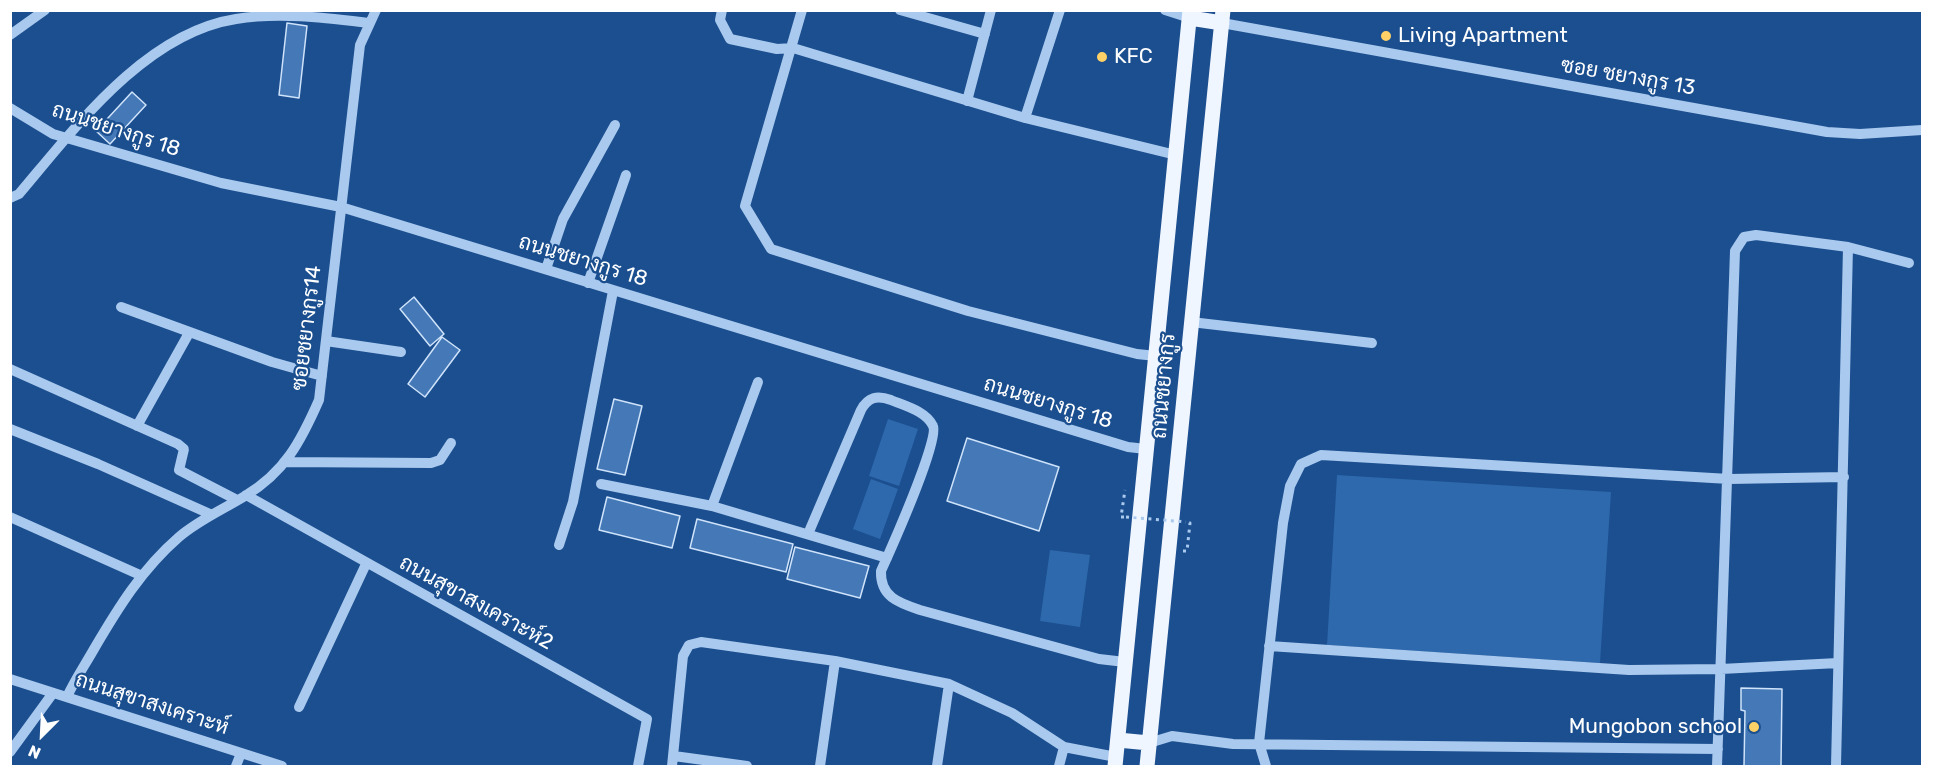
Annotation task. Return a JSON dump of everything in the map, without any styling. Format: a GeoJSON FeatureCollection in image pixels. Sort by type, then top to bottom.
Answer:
{"type":"FeatureCollection","features":[{"type":"Feature","properties":{"kind":"main road"},"geometry":{"type":"LineString","coordinates":[[1190,14],[1223,17]]}},
{"type":"Feature","properties":{"kind":"main road","name":"ถนนชยางกูร"},"geometry":{"type":"LineString","coordinates":[[1115,762],[1190,14]]}},
{"type":"Feature","properties":{"kind":"main road","name":"ถนนชยางกูร"},"geometry":{"type":"LineString","coordinates":[[1147,766],[1223,17]]}},
{"type":"Feature","properties":{"kind":"main road"},"geometry":{"type":"LineString","coordinates":[[1118,740],[1149,743]]}},
{"type":"Feature","properties":{"kind":"street"},"geometry":{"type":"LineString","coordinates":[[10,35],[45,10]]}},
{"type":"Feature","properties":{"kind":"street","name":"ซอยชยางกูร14"},"geometry":{"type":"LineString","coordinates":[[67,698],[125,596],[140,575],[179,537],[210,514],[242,498],[276,472],[300,443],[310,422],[319,400],[360,45],[376,10]]}},
{"type":"Feature","properties":{"kind":"street"},"geometry":{"type":"LineString","coordinates":[[722,10],[720,20],[730,39],[777,49],[793,48],[1025,118],[1176,155]]}},
{"type":"Feature","properties":{"kind":"street"},"geometry":{"type":"LineString","coordinates":[[802,10],[793,48],[745,206],[771,249],[968,311],[1137,354],[1156,356]]}},
{"type":"Feature","properties":{"kind":"street"},"geometry":{"type":"LineString","coordinates":[[900,10],[985,33]]}},
{"type":"Feature","properties":{"kind":"street"},"geometry":{"type":"LineString","coordinates":[[967,101],[991,10]]}},
{"type":"Feature","properties":{"kind":"street"},"geometry":{"type":"LineString","coordinates":[[1025,118],[1060,10]]}},
{"type":"Feature","properties":{"kind":"street"},"geometry":{"type":"LineString","coordinates":[[1165,10],[1190,14]]}},
{"type":"Feature","properties":{"kind":"street"},"geometry":{"type":"LineString","coordinates":[[10,198],[19,194],[67,138],[138,65],[186,36],[215,24],[237,19],[309,16],[369,23]]}},
{"type":"Feature","properties":{"kind":"street","name":"ซอย ชยางกูร 13"},"geometry":{"type":"LineString","coordinates":[[1223,17],[1827,132],[1860,134],[1923,130]]}},
{"type":"Feature","properties":{"kind":"street","name":"ถนนชยางกูร 18"},"geometry":{"type":"LineString","coordinates":[[10,108],[53,134],[221,183],[341,207],[1128,447],[1146,448]]}},
{"type":"Feature","properties":{"kind":"street"},"geometry":{"type":"LineString","coordinates":[[546,269],[564,219],[615,125]]}},
{"type":"Feature","properties":{"kind":"street"},"geometry":{"type":"LineString","coordinates":[[588,283],[626,175]]}},
{"type":"Feature","properties":{"kind":"street"},"geometry":{"type":"LineString","coordinates":[[1717,766],[1729,479],[1735,251],[1744,237],[1756,235],[1848,247],[1909,263]]}},
{"type":"Feature","properties":{"kind":"street"},"geometry":{"type":"LineString","coordinates":[[1836,766],[1848,247]]}},
{"type":"Feature","properties":{"kind":"street"},"geometry":{"type":"LineString","coordinates":[[559,545],[573,502],[613,291]]}},
{"type":"Feature","properties":{"kind":"street"},"geometry":{"type":"LineString","coordinates":[[121,307],[189,333],[322,376]]}},
{"type":"Feature","properties":{"kind":"street"},"geometry":{"type":"LineString","coordinates":[[1191,322],[1372,342]]}},
{"type":"Feature","properties":{"kind":"street"},"geometry":{"type":"LineString","coordinates":[[10,369],[137,426],[189,333]]}},
{"type":"Feature","properties":{"kind":"street"},"geometry":{"type":"LineString","coordinates":[[326,341],[401,352]]}},
{"type":"Feature","properties":{"kind":"street"},"geometry":{"type":"LineString","coordinates":[[712,506],[758,382]]}},
{"type":"Feature","properties":{"kind":"street"},"geometry":{"type":"LineString","coordinates":[[808,534],[866,401],[875,397],[885,398],[925,416],[934,427],[934,438],[881,572],[881,585],[898,603],[1100,659],[1125,663]]}},
{"type":"Feature","properties":{"kind":"street","name":"ถนนสุขาสงเคราะห์2"},"geometry":{"type":"LineString","coordinates":[[137,426],[184,449],[179,465],[183,473],[242,498],[647,719],[638,766]]}},
{"type":"Feature","properties":{"kind":"street"},"geometry":{"type":"LineString","coordinates":[[10,429],[99,464],[210,514]]}},
{"type":"Feature","properties":{"kind":"street"},"geometry":{"type":"LineString","coordinates":[[284,462],[431,463],[440,460],[451,443]]}},
{"type":"Feature","properties":{"kind":"street"},"geometry":{"type":"LineString","coordinates":[[1266,766],[1258,743],[1269,646],[1290,486],[1301,464],[1321,455],[1729,479],[1844,477]]}},
{"type":"Feature","properties":{"kind":"street"},"geometry":{"type":"LineString","coordinates":[[601,484],[712,506],[887,558]]}},
{"type":"Feature","properties":{"kind":"street"},"geometry":{"type":"LineString","coordinates":[[10,517],[140,575]]}},
{"type":"Feature","properties":{"kind":"street"},"geometry":{"type":"LineString","coordinates":[[299,707],[366,564]]}},
{"type":"Feature","properties":{"kind":"street"},"geometry":{"type":"LineString","coordinates":[[747,766],[673,761],[683,656],[689,645],[701,642],[835,661],[949,684],[1012,713],[1064,747],[1115,762]]}},
{"type":"Feature","properties":{"kind":"street"},"geometry":{"type":"LineString","coordinates":[[1269,646],[1629,670],[1721,669],[1838,663]]}},
{"type":"Feature","properties":{"kind":"street"},"geometry":{"type":"LineString","coordinates":[[820,766],[835,661]]}},
{"type":"Feature","properties":{"kind":"street","name":"ถนนสุขาสงเคราะห์"},"geometry":{"type":"LineString","coordinates":[[10,679],[282,766]]}},
{"type":"Feature","properties":{"kind":"street"},"geometry":{"type":"LineString","coordinates":[[937,766],[949,684]]}},
{"type":"Feature","properties":{"kind":"street"},"geometry":{"type":"LineString","coordinates":[[10,752],[53,693]]}},
{"type":"Feature","properties":{"kind":"street"},"geometry":{"type":"LineString","coordinates":[[1149,743],[1172,736],[1233,744],[1718,749]]}},
{"type":"Feature","properties":{"kind":"street"},"geometry":{"type":"LineString","coordinates":[[1059,766],[1064,747]]}},
{"type":"Feature","properties":{"kind":"street"},"geometry":{"type":"LineString","coordinates":[[236,766],[241,753]]}},
{"type":"Feature","properties":{"kind":"path"},"geometry":{"type":"LineString","coordinates":[[1126,486],[1124,517],[1188,523],[1186,551]]}},
{"type":"Feature","properties":{"kind":"shaded area"},"geometry":{"type":"Polygon","coordinates":[[[888,419],[918,429],[899,486],[869,476],[888,419]]]}},
{"type":"Feature","properties":{"kind":"shaded area"},"geometry":{"type":"Polygon","coordinates":[[[1337,475],[1611,492],[1600,663],[1327,645],[1337,475]]]}},
{"type":"Feature","properties":{"kind":"shaded area"},"geometry":{"type":"Polygon","coordinates":[[[871,479],[898,489],[880,539],[853,529],[871,479]]]}},
{"type":"Feature","properties":{"kind":"shaded area"},"geometry":{"type":"Polygon","coordinates":[[[1050,550],[1090,555],[1080,627],[1040,621],[1050,550]]]}},
{"type":"Feature","properties":{"kind":"building"},"geometry":{"type":"Polygon","coordinates":[[[287,23],[307,26],[299,98],[279,95],[287,23]]]}},
{"type":"Feature","properties":{"kind":"building"},"geometry":{"type":"Polygon","coordinates":[[[132,92],[146,105],[110,144],[96,131],[132,92]]]}},
{"type":"Feature","properties":{"kind":"building"},"geometry":{"type":"Polygon","coordinates":[[[414,297],[444,334],[430,346],[400,309],[414,297]]]}},
{"type":"Feature","properties":{"kind":"building"},"geometry":{"type":"Polygon","coordinates":[[[442,337],[460,350],[425,397],[408,384],[442,337]]]}},
{"type":"Feature","properties":{"kind":"building"},"geometry":{"type":"Polygon","coordinates":[[[614,399],[642,406],[625,475],[597,469],[614,399]]]}},
{"type":"Feature","properties":{"kind":"building"},"geometry":{"type":"Polygon","coordinates":[[[967,438],[1059,467],[1039,531],[947,501],[967,438]]]}},
{"type":"Feature","properties":{"kind":"building"},"geometry":{"type":"Polygon","coordinates":[[[607,497],[680,516],[672,548],[599,530],[607,497]]]}},
{"type":"Feature","properties":{"kind":"building"},"geometry":{"type":"Polygon","coordinates":[[[697,519],[793,544],[786,572],[690,548],[697,519]]]}},
{"type":"Feature","properties":{"kind":"building"},"geometry":{"type":"Polygon","coordinates":[[[795,547],[869,566],[860,598],[787,579],[795,547]]]}},
{"type":"Feature","properties":{"kind":"building"},"geometry":{"type":"Polygon","coordinates":[[[1741,688],[1782,689],[1781,766],[1744,766],[1745,711],[1741,710],[1741,688]]]}},
{"type":"Feature","properties":{"kind":"place","name":"Living Apartment"},"geometry":{"type":"Point","coordinates":[1386,36]}},
{"type":"Feature","properties":{"kind":"place","name":"KFC"},"geometry":{"type":"Point","coordinates":[1102,57]}},
{"type":"Feature","properties":{"kind":"place","name":"Mungobon school"},"geometry":{"type":"Point","coordinates":[1754,727]}}]}
